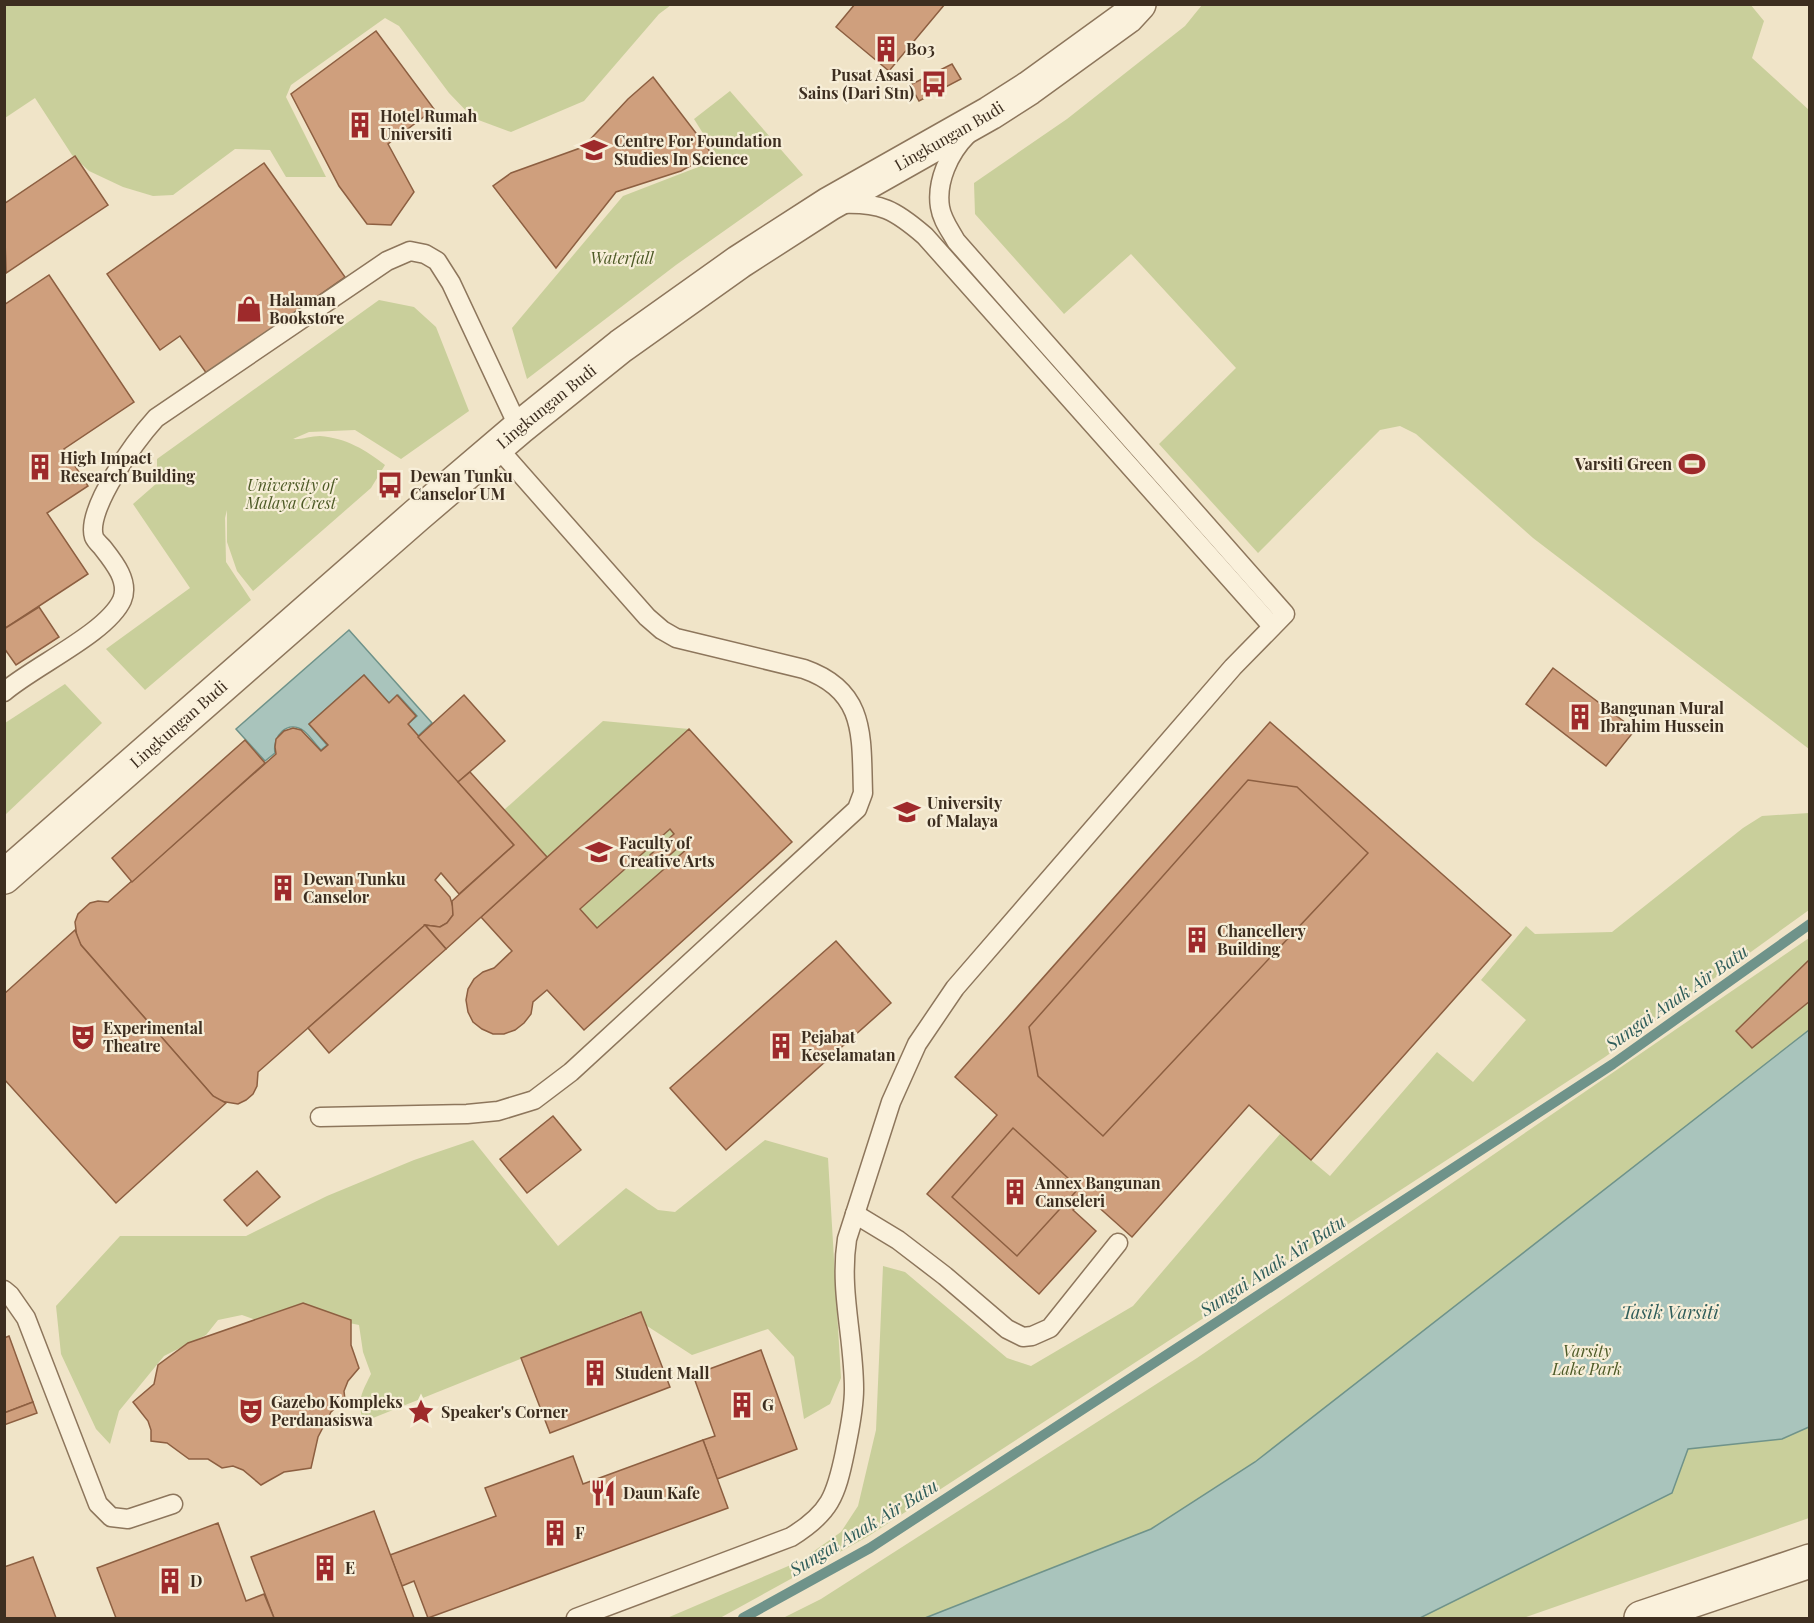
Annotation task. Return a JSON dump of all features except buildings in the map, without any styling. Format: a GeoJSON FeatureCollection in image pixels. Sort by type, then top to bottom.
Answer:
{"type":"FeatureCollection","features":[{"type":"Feature","properties":{"kind":"street","name":"Lingkungan Budi"},"geometry":{"type":"LineString","coordinates":[[4,877],[417,515],[621,346],[739,262],[829,204],[990,113],[1029,88],[1127,17],[1139,4]]}},
{"type":"Feature","properties":{"kind":"street"},"geometry":{"type":"LineString","coordinates":[[1641,1618],[1809,1561]]}},
{"type":"Feature","properties":{"kind":"lane"},"geometry":{"type":"LineString","coordinates":[[990,113],[963,139],[949,159],[942,180],[940,206],[945,223],[956,241],[1279,620]]}},
{"type":"Feature","properties":{"kind":"lane"},"geometry":{"type":"LineString","coordinates":[[829,204],[856,203],[882,207],[902,216],[925,236],[1279,620]]}},
{"type":"Feature","properties":{"kind":"lane"},"geometry":{"type":"LineString","coordinates":[[4,692],[15,682],[66,650],[111,617],[123,598],[123,584],[119,570],[94,537],[94,516],[118,465],[143,432],[156,418],[387,261],[410,251],[425,254],[437,261],[451,284],[508,438],[639,608],[662,630],[676,638],[822,675],[849,701],[858,721],[863,793],[857,809],[571,1072],[534,1100],[498,1111],[467,1114],[320,1117]]}},
{"type":"Feature","properties":{"kind":"lane"},"geometry":{"type":"LineString","coordinates":[[576,1618],[791,1537],[823,1513],[833,1496],[839,1479],[853,1414],[854,1388],[843,1284],[847,1239],[891,1102],[917,1044],[955,988],[1233,666],[1279,620]]}},
{"type":"Feature","properties":{"kind":"lane"},"geometry":{"type":"LineString","coordinates":[[855,1214],[898,1240],[945,1276],[1006,1329],[1023,1336],[1032,1336],[1050,1328],[1118,1244]]}},
{"type":"Feature","properties":{"kind":"lane"},"geometry":{"type":"LineString","coordinates":[[4,1290],[26,1318],[98,1504],[111,1517],[128,1519],[173,1504]]}},
{"type":"Feature","properties":{"kind":"green space"},"geometry":{"type":"Polygon","coordinates":[[[1750,4],[1764,21],[1752,58],[1809,110],[1809,749],[1533,538],[1416,434],[1400,426],[1380,430],[1258,553],[1159,444],[1236,368],[1131,254],[1064,314],[975,214],[974,183],[1067,119],[1185,26],[1202,5],[1750,4]]]}},
{"type":"Feature","properties":{"kind":"green space"},"geometry":{"type":"Polygon","coordinates":[[[5,5],[671,5],[659,14],[584,101],[511,132],[473,118],[449,93],[399,26],[385,18],[291,85],[286,97],[326,177],[286,177],[270,150],[235,149],[173,195],[153,196],[123,187],[89,171],[72,155],[35,98],[5,118],[5,5]]]}},
{"type":"Feature","properties":{"kind":"green space","name":"Waterfall"},"geometry":{"type":"Polygon","coordinates":[[[730,91],[803,175],[676,265],[527,379],[512,328],[623,196],[719,159],[694,119],[730,91]]]}},
{"type":"Feature","properties":{"kind":"green space","name":"University of Malaya Crest"},"geometry":{"type":"Polygon","coordinates":[[[379,300],[414,307],[436,327],[469,411],[401,459],[355,430],[309,432],[293,439],[320,436],[338,439],[363,450],[385,465],[371,488],[253,591],[237,571],[227,542],[227,510],[225,518],[226,562],[251,600],[145,690],[106,649],[190,588],[133,504],[157,483],[157,459],[379,300]]]}},
{"type":"Feature","properties":{"kind":"green space"},"geometry":{"type":"Polygon","coordinates":[[[65,684],[102,723],[5,815],[5,723],[65,684]]]}},
{"type":"Feature","properties":{"kind":"green space"},"geometry":{"type":"Polygon","coordinates":[[[603,721],[689,729],[547,857],[504,810],[603,721]]]}},
{"type":"Feature","properties":{"kind":"green space"},"geometry":{"type":"Polygon","coordinates":[[[1809,813],[1809,910],[1605,1057],[867,1537],[720,1618],[667,1618],[800,1561],[841,1532],[858,1506],[876,1430],[883,1266],[905,1272],[1007,1358],[1031,1366],[1133,1306],[1280,1134],[1330,1176],[1437,1052],[1473,1082],[1526,1020],[1481,980],[1526,926],[1535,934],[1612,932],[1743,828],[1762,816],[1809,813]]]}},
{"type":"Feature","properties":{"kind":"green space"},"geometry":{"type":"Polygon","coordinates":[[[670,829],[674,834],[650,855],[649,861],[652,864],[660,864],[683,843],[688,848],[597,928],[581,909],[670,829]]]}},
{"type":"Feature","properties":{"kind":"green space","name":"Varsity Lake Park"},"geometry":{"type":"Polygon","coordinates":[[[1809,938],[1809,1518],[1523,1618],[783,1618],[821,1599],[1197,1358],[1809,938]]]}},
{"type":"Feature","properties":{"kind":"green space"},"geometry":{"type":"Polygon","coordinates":[[[473,1140],[558,1246],[626,1188],[658,1210],[675,1212],[765,1140],[828,1158],[841,1378],[830,1404],[804,1419],[794,1357],[768,1329],[692,1355],[630,1315],[363,1422],[360,1408],[361,1397],[371,1374],[363,1352],[359,1325],[330,1319],[256,1320],[242,1315],[218,1320],[206,1335],[164,1356],[119,1411],[110,1444],[96,1429],[61,1354],[56,1306],[120,1236],[246,1236],[327,1196],[414,1160],[473,1140]]]}},
{"type":"Feature","properties":{"kind":"water"},"geometry":{"type":"Polygon","coordinates":[[[349,630],[432,723],[418,736],[408,724],[417,716],[398,695],[389,703],[364,675],[309,724],[327,745],[321,750],[304,731],[298,728],[287,728],[282,731],[276,741],[275,753],[265,761],[236,729],[349,630]]]}},
{"type":"Feature","properties":{"kind":"water","name":"Tasik Varsiti"},"geometry":{"type":"Polygon","coordinates":[[[1809,1030],[1809,1427],[1782,1439],[1688,1449],[1672,1493],[1420,1618],[925,1618],[1151,1529],[1255,1462],[1809,1030]]]}},
{"type":"Feature","properties":{"kind":"waterway","name":"Sungai Anak Air Batu"},"geometry":{"type":"LineString","coordinates":[[743,1618],[870,1548],[1613,1064],[1810,924]]}},
{"type":"Feature","properties":{"kind":"place","name":"B03"},"geometry":{"type":"Point","coordinates":[886,49]}},
{"type":"Feature","properties":{"kind":"place","name":"Pusat Asasi Sains (Dari Stn)"},"geometry":{"type":"Point","coordinates":[934,84]}},
{"type":"Feature","properties":{"kind":"place","name":"Hotel Rumah Universiti"},"geometry":{"type":"Point","coordinates":[360,125]}},
{"type":"Feature","properties":{"kind":"place","name":"Centre For Foundation Studies In Science"},"geometry":{"type":"Point","coordinates":[594,150]}},
{"type":"Feature","properties":{"kind":"place","name":"Halaman Bookstore"},"geometry":{"type":"Point","coordinates":[249,309]}},
{"type":"Feature","properties":{"kind":"place","name":"Varsiti Green"},"geometry":{"type":"Point","coordinates":[1692,464]}},
{"type":"Feature","properties":{"kind":"place","name":"High Impact Research Building"},"geometry":{"type":"Point","coordinates":[40,467]}},
{"type":"Feature","properties":{"kind":"place","name":"Dewan Tunku Canselor UM"},"geometry":{"type":"Point","coordinates":[390,485]}},
{"type":"Feature","properties":{"kind":"place","name":"Bangunan Mural Ibrahim Hussein"},"geometry":{"type":"Point","coordinates":[1580,717]}},
{"type":"Feature","properties":{"kind":"place","name":"University of Malaya"},"geometry":{"type":"Point","coordinates":[907,812]}},
{"type":"Feature","properties":{"kind":"place","name":"Faculty of Creative Arts"},"geometry":{"type":"Point","coordinates":[599,852]}},
{"type":"Feature","properties":{"kind":"place","name":"Dewan Tunku Canselor"},"geometry":{"type":"Point","coordinates":[283,888]}},
{"type":"Feature","properties":{"kind":"place","name":"Chancellery Building"},"geometry":{"type":"Point","coordinates":[1197,940]}},
{"type":"Feature","properties":{"kind":"place","name":"Experimental Theatre"},"geometry":{"type":"Point","coordinates":[83,1037]}},
{"type":"Feature","properties":{"kind":"place","name":"Pejabat Keselamatan"},"geometry":{"type":"Point","coordinates":[781,1046]}},
{"type":"Feature","properties":{"kind":"place","name":"Annex Bangunan Canseleri"},"geometry":{"type":"Point","coordinates":[1015,1192]}},
{"type":"Feature","properties":{"kind":"place","name":"Student Mall"},"geometry":{"type":"Point","coordinates":[595,1373]}},
{"type":"Feature","properties":{"kind":"place","name":"G"},"geometry":{"type":"Point","coordinates":[742,1405]}},
{"type":"Feature","properties":{"kind":"place","name":"Gazebo Kompleks Perdanasiswa"},"geometry":{"type":"Point","coordinates":[251,1411]}},
{"type":"Feature","properties":{"kind":"place","name":"Speaker's Corner"},"geometry":{"type":"Point","coordinates":[421,1412]}},
{"type":"Feature","properties":{"kind":"place","name":"Daun Kafe"},"geometry":{"type":"Point","coordinates":[603,1493]}},
{"type":"Feature","properties":{"kind":"place","name":"F"},"geometry":{"type":"Point","coordinates":[555,1533]}},
{"type":"Feature","properties":{"kind":"place","name":"E"},"geometry":{"type":"Point","coordinates":[325,1568]}},
{"type":"Feature","properties":{"kind":"place","name":"D"},"geometry":{"type":"Point","coordinates":[170,1581]}}]}
